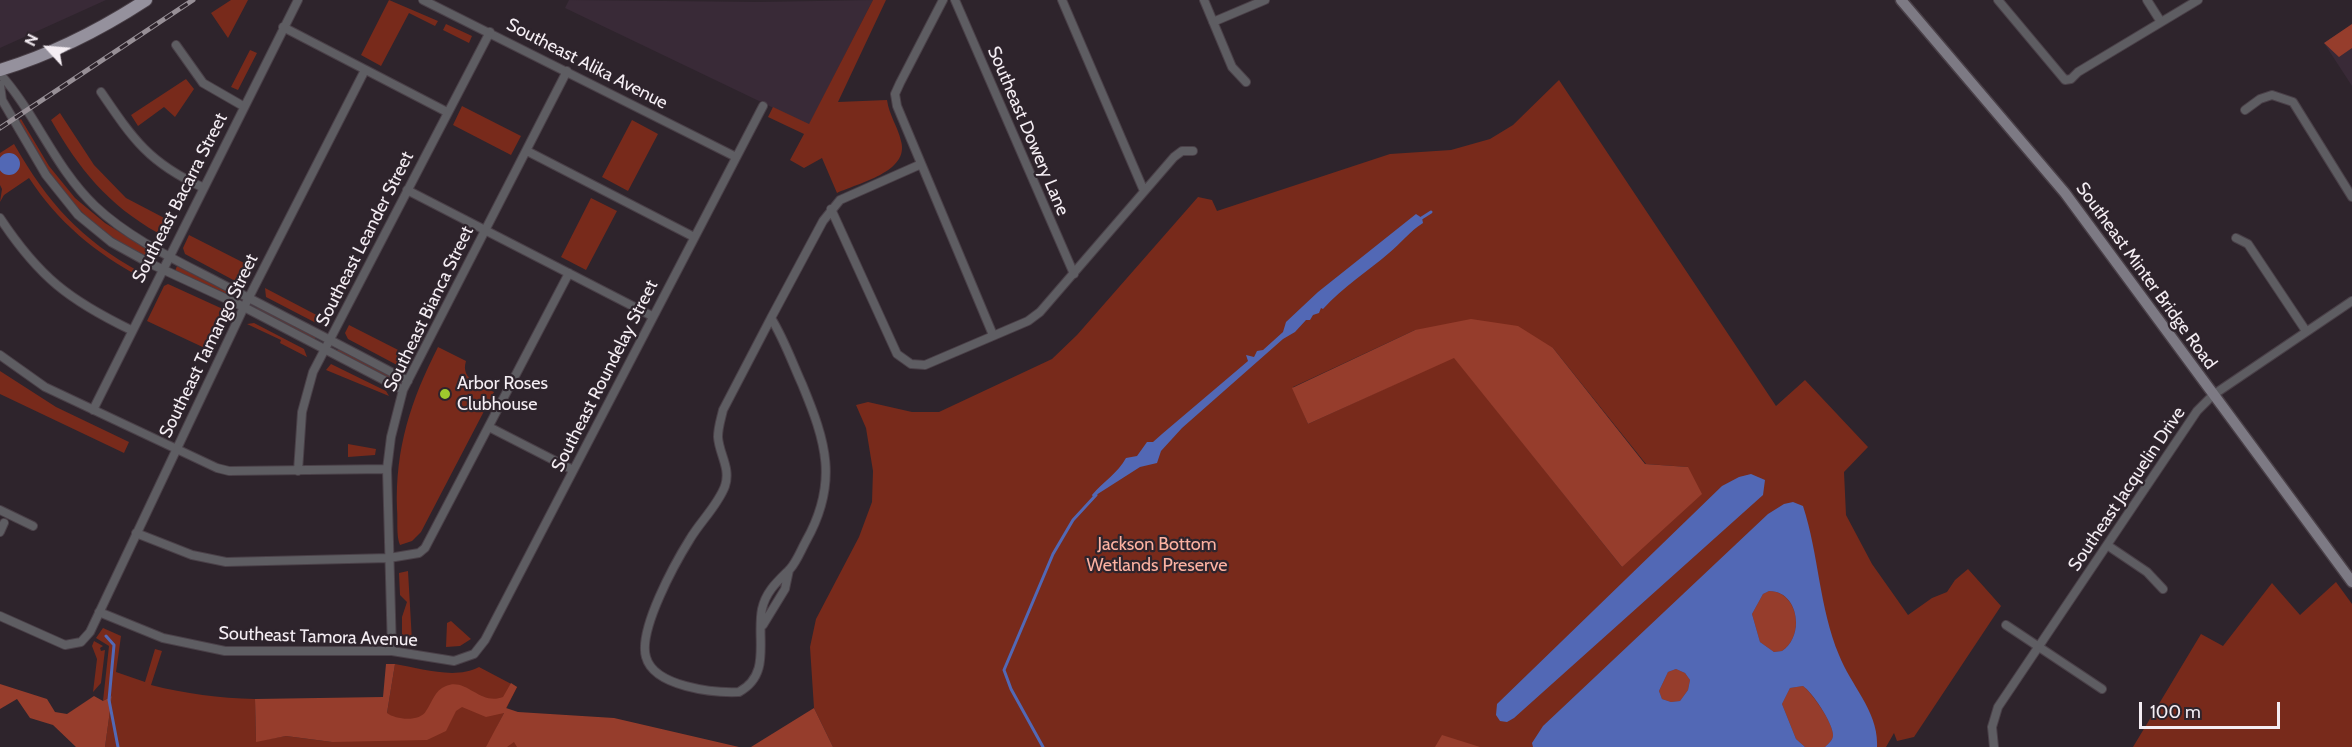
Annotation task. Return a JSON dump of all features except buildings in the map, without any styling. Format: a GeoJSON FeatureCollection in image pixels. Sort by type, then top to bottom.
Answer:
{"type":"FeatureCollection","features":[{"type":"Feature","properties":{"kind":"main road"},"geometry":{"type":"LineString","coordinates":[[0,72],[58,50],[110,23],[146,0]]}},
{"type":"Feature","properties":{"kind":"main road","name":"Southeast Minter Bridge Road"},"geometry":{"type":"LineString","coordinates":[[1901,0],[2055,180],[2351,578]]}},
{"type":"Feature","properties":{"kind":"street","name":"Southeast Bacarra Street"},"geometry":{"type":"LineString","coordinates":[[93,410],[202,187],[298,0]]}},
{"type":"Feature","properties":{"kind":"street","name":"Southeast Alika Avenue"},"geometry":{"type":"LineString","coordinates":[[423,0],[736,157]]}},
{"type":"Feature","properties":{"kind":"street"},"geometry":{"type":"LineString","coordinates":[[943,0],[896,94],[900,119],[993,335]]}},
{"type":"Feature","properties":{"kind":"street","name":"Southeast Dowery Lane"},"geometry":{"type":"LineString","coordinates":[[955,0],[1074,274]]}},
{"type":"Feature","properties":{"kind":"street"},"geometry":{"type":"LineString","coordinates":[[1062,0],[1144,191]]}},
{"type":"Feature","properties":{"kind":"street"},"geometry":{"type":"LineString","coordinates":[[1204,0],[1232,67],[1246,82]]}},
{"type":"Feature","properties":{"kind":"street"},"geometry":{"type":"LineString","coordinates":[[1214,22],[1265,0]]}},
{"type":"Feature","properties":{"kind":"street"},"geometry":{"type":"LineString","coordinates":[[1998,0],[2066,80],[2198,0]]}},
{"type":"Feature","properties":{"kind":"street"},"geometry":{"type":"LineString","coordinates":[[2138,0],[2147,0],[2161,22]]}},
{"type":"Feature","properties":{"kind":"street"},"geometry":{"type":"LineString","coordinates":[[283,27],[447,112]]}},
{"type":"Feature","properties":{"kind":"street","name":"Southeast Leander Street"},"geometry":{"type":"LineString","coordinates":[[298,471],[305,398],[324,350],[490,32]]}},
{"type":"Feature","properties":{"kind":"street"},"geometry":{"type":"LineString","coordinates":[[176,45],[203,83],[243,106]]}},
{"type":"Feature","properties":{"kind":"street","name":"Southeast Tamango Street"},"geometry":{"type":"LineString","coordinates":[[0,615],[65,645],[75,644],[85,638],[248,298],[365,70]]}},
{"type":"Feature","properties":{"kind":"street","name":"Southeast Bianca Street"},"geometry":{"type":"LineString","coordinates":[[392,651],[387,469],[391,437],[404,390],[567,71]]}},
{"type":"Feature","properties":{"kind":"street"},"geometry":{"type":"LineString","coordinates":[[0,72],[17,93],[42,136],[79,189],[122,228],[248,298],[408,381]]}},
{"type":"Feature","properties":{"kind":"street"},"geometry":{"type":"LineString","coordinates":[[0,85],[2,100],[61,196],[111,242],[161,269],[244,307],[404,390]]}},
{"type":"Feature","properties":{"kind":"street"},"geometry":{"type":"LineString","coordinates":[[101,92],[130,134],[152,158],[177,176],[202,187]]}},
{"type":"Feature","properties":{"kind":"street"},"geometry":{"type":"LineString","coordinates":[[2244,110],[2260,99],[2272,95],[2284,97],[2293,102],[2352,197]]}},
{"type":"Feature","properties":{"kind":"street","name":"Southeast Roundelay Street"},"geometry":{"type":"LineString","coordinates":[[469,657],[484,640],[763,106]]}},
{"type":"Feature","properties":{"kind":"street"},"geometry":{"type":"LineString","coordinates":[[526,151],[694,237]]}},
{"type":"Feature","properties":{"kind":"street"},"geometry":{"type":"LineString","coordinates":[[831,208],[892,344],[903,360],[918,366],[926,365],[1028,321],[1040,312],[1144,191],[1182,151],[1193,151]]}},
{"type":"Feature","properties":{"kind":"street"},"geometry":{"type":"LineString","coordinates":[[789,570],[781,575],[766,598],[762,611],[760,669],[748,687],[739,692],[726,692],[683,685],[654,671],[646,659],[647,630],[688,541],[725,485],[726,464],[718,439],[718,426],[723,410],[771,318],[831,208],[848,194],[919,165]]}},
{"type":"Feature","properties":{"kind":"street"},"geometry":{"type":"LineString","coordinates":[[407,190],[652,316]]}},
{"type":"Feature","properties":{"kind":"street"},"geometry":{"type":"LineString","coordinates":[[0,219],[25,255],[63,292],[90,310],[131,330]]}},
{"type":"Feature","properties":{"kind":"street"},"geometry":{"type":"LineString","coordinates":[[2236,238],[2248,244],[2306,331]]}},
{"type":"Feature","properties":{"kind":"street"},"geometry":{"type":"LineString","coordinates":[[136,533],[192,555],[226,562],[389,558],[419,553],[425,548],[569,273]]}},
{"type":"Feature","properties":{"kind":"street","name":"Southeast Jacquelin Drive"},"geometry":{"type":"LineString","coordinates":[[1994,747],[1992,727],[1998,707],[2197,411],[2213,395],[2352,301]]}},
{"type":"Feature","properties":{"kind":"street"},"geometry":{"type":"LineString","coordinates":[[763,625],[784,589],[789,570],[810,535],[822,503],[825,449],[821,430],[771,318]]}},
{"type":"Feature","properties":{"kind":"street"},"geometry":{"type":"LineString","coordinates":[[0,355],[45,387],[175,450],[229,471],[387,469]]}},
{"type":"Feature","properties":{"kind":"street"},"geometry":{"type":"LineString","coordinates":[[489,427],[573,470]]}},
{"type":"Feature","properties":{"kind":"street"},"geometry":{"type":"LineString","coordinates":[[0,510],[33,526]]}},
{"type":"Feature","properties":{"kind":"street"},"geometry":{"type":"LineString","coordinates":[[0,532],[4,523]]}},
{"type":"Feature","properties":{"kind":"street"},"geometry":{"type":"LineString","coordinates":[[2107,545],[2147,572],[2163,589]]}},
{"type":"Feature","properties":{"kind":"street","name":"Southeast Tamora Avenue"},"geometry":{"type":"LineString","coordinates":[[99,612],[163,638],[225,651],[392,651],[454,661],[469,657]]}},
{"type":"Feature","properties":{"kind":"street"},"geometry":{"type":"LineString","coordinates":[[2006,625],[2102,689]]}},
{"type":"Feature","properties":{"kind":"shaded area"},"geometry":{"type":"Polygon","coordinates":[[[0,0],[106,0],[0,48],[0,0]]]}},
{"type":"Feature","properties":{"kind":"shaded area"},"geometry":{"type":"Polygon","coordinates":[[[569,0],[759,2],[873,0],[809,125],[565,8],[569,0]]]}},
{"type":"Feature","properties":{"kind":"shaded area"},"geometry":{"type":"Polygon","coordinates":[[[2352,24],[2352,86],[2324,43],[2352,24]]]}},
{"type":"Feature","properties":{"kind":"shaded area"},"geometry":{"type":"Polygon","coordinates":[[[2352,24],[2352,48],[2339,57],[2324,43],[2352,24]]]}},
{"type":"Feature","properties":{"kind":"shaded area"},"geometry":{"type":"Polygon","coordinates":[[[1471,319],[1518,326],[1553,348],[1645,464],[1688,467],[1702,494],[1622,567],[1454,358],[1308,424],[1292,388],[1415,330],[1471,319]]]}},
{"type":"Feature","properties":{"kind":"shaded area"},"geometry":{"type":"Polygon","coordinates":[[[1769,591],[1779,593],[1787,599],[1795,616],[1794,635],[1782,651],[1774,652],[1760,642],[1752,614],[1763,594],[1769,591]]]}},
{"type":"Feature","properties":{"kind":"shaded area"},"geometry":{"type":"Polygon","coordinates":[[[386,664],[395,664],[387,713],[396,717],[408,719],[423,715],[436,693],[446,686],[460,685],[487,698],[495,699],[503,697],[511,683],[517,687],[506,708],[518,712],[614,718],[739,747],[517,747],[514,742],[507,747],[486,747],[504,713],[486,717],[462,707],[456,711],[446,731],[427,740],[332,742],[286,736],[256,742],[255,699],[383,697],[386,664]]]}},
{"type":"Feature","properties":{"kind":"shaded area"},"geometry":{"type":"Polygon","coordinates":[[[1676,669],[1685,673],[1690,680],[1688,690],[1680,701],[1671,702],[1662,699],[1659,691],[1668,672],[1676,669]]]}},
{"type":"Feature","properties":{"kind":"shaded area"},"geometry":{"type":"Polygon","coordinates":[[[0,684],[47,699],[55,712],[67,714],[94,696],[103,701],[112,696],[105,747],[76,747],[53,725],[30,718],[17,699],[0,709],[0,684]]]}},
{"type":"Feature","properties":{"kind":"shaded area"},"geometry":{"type":"Polygon","coordinates":[[[1803,686],[1830,723],[1833,735],[1825,747],[1805,747],[1796,739],[1782,704],[1790,688],[1803,686]]]}},
{"type":"Feature","properties":{"kind":"shaded area"},"geometry":{"type":"Polygon","coordinates":[[[814,708],[833,747],[751,747],[814,708]]]}},
{"type":"Feature","properties":{"kind":"shaded area"},"geometry":{"type":"Polygon","coordinates":[[[1442,735],[1480,747],[1435,747],[1442,735]]]}},
{"type":"Feature","properties":{"kind":"green space"},"geometry":{"type":"Polygon","coordinates":[[[231,0],[248,0],[228,38],[211,13],[231,0]]]}},
{"type":"Feature","properties":{"kind":"green space"},"geometry":{"type":"Polygon","coordinates":[[[389,0],[438,21],[435,26],[409,13],[381,66],[361,55],[389,0]]]}},
{"type":"Feature","properties":{"kind":"green space"},"geometry":{"type":"Polygon","coordinates":[[[873,0],[886,0],[838,102],[887,100],[900,136],[902,152],[898,161],[880,175],[837,193],[822,158],[804,168],[790,160],[804,134],[768,117],[773,107],[809,124],[873,0]]]}},
{"type":"Feature","properties":{"kind":"green space"},"geometry":{"type":"Polygon","coordinates":[[[446,24],[472,36],[469,43],[443,30],[446,24]]]}},
{"type":"Feature","properties":{"kind":"green space"},"geometry":{"type":"Polygon","coordinates":[[[250,50],[257,53],[238,90],[231,87],[250,50]]]}},
{"type":"Feature","properties":{"kind":"green space"},"geometry":{"type":"Polygon","coordinates":[[[186,79],[194,89],[175,117],[164,107],[138,126],[131,115],[186,79]]]}},
{"type":"Feature","properties":{"kind":"green space","name":"Jackson Bottom Wetlands Preserve"},"geometry":{"type":"Polygon","coordinates":[[[1559,80],[1776,406],[1805,380],[1868,447],[1844,472],[1846,515],[1872,564],[1908,615],[1932,598],[1947,592],[1955,580],[1968,569],[2001,606],[1914,737],[1897,741],[1894,733],[1886,747],[833,747],[814,708],[810,647],[816,619],[859,537],[872,502],[873,471],[866,428],[856,405],[868,402],[912,412],[939,412],[1052,359],[1077,335],[1198,197],[1212,200],[1217,211],[1390,154],[1451,150],[1490,139],[1513,125],[1559,80]],[[1415,330],[1293,387],[1308,424],[1454,357],[1622,567],[1688,467],[1646,464],[1553,348],[1415,330]]]}},
{"type":"Feature","properties":{"kind":"green space"},"geometry":{"type":"Polygon","coordinates":[[[462,106],[521,136],[511,155],[453,125],[462,106]]]}},
{"type":"Feature","properties":{"kind":"green space"},"geometry":{"type":"Polygon","coordinates":[[[60,113],[94,165],[126,198],[170,221],[165,231],[158,233],[140,222],[96,184],[72,154],[51,120],[60,113]]]}},
{"type":"Feature","properties":{"kind":"green space"},"geometry":{"type":"Polygon","coordinates":[[[21,119],[49,166],[75,198],[105,223],[150,251],[151,257],[147,259],[104,231],[71,201],[44,165],[19,121],[21,119]]]}},
{"type":"Feature","properties":{"kind":"green space"},"geometry":{"type":"Polygon","coordinates":[[[632,120],[658,134],[628,191],[602,177],[632,120]]]}},
{"type":"Feature","properties":{"kind":"green space"},"geometry":{"type":"Polygon","coordinates":[[[14,144],[40,184],[67,218],[100,246],[140,272],[142,278],[109,258],[79,235],[52,209],[29,178],[4,195],[0,202],[2,189],[0,153],[14,144]]]}},
{"type":"Feature","properties":{"kind":"green space"},"geometry":{"type":"Polygon","coordinates":[[[591,198],[617,211],[586,270],[561,257],[591,198]]]}},
{"type":"Feature","properties":{"kind":"green space"},"geometry":{"type":"Polygon","coordinates":[[[189,235],[250,266],[243,280],[237,282],[185,254],[183,248],[189,235]]]}},
{"type":"Feature","properties":{"kind":"green space"},"geometry":{"type":"Polygon","coordinates":[[[177,266],[232,294],[233,297],[175,271],[177,266]]]}},
{"type":"Feature","properties":{"kind":"green space"},"geometry":{"type":"Polygon","coordinates":[[[168,284],[225,310],[225,315],[209,350],[147,321],[164,286],[168,284]]]}},
{"type":"Feature","properties":{"kind":"green space"},"geometry":{"type":"Polygon","coordinates":[[[265,288],[326,320],[325,322],[318,324],[266,297],[265,288]]]}},
{"type":"Feature","properties":{"kind":"green space"},"geometry":{"type":"Polygon","coordinates":[[[258,307],[316,338],[313,340],[256,310],[258,307]]]}},
{"type":"Feature","properties":{"kind":"green space"},"geometry":{"type":"Polygon","coordinates":[[[254,323],[304,349],[307,357],[280,343],[281,340],[247,324],[254,323]]]}},
{"type":"Feature","properties":{"kind":"green space"},"geometry":{"type":"Polygon","coordinates":[[[349,325],[408,355],[404,362],[397,365],[348,339],[345,333],[349,325]]]}},
{"type":"Feature","properties":{"kind":"green space"},"geometry":{"type":"Polygon","coordinates":[[[438,347],[466,361],[466,373],[469,377],[494,392],[421,532],[412,541],[400,545],[397,487],[402,445],[413,405],[438,347]]]}},
{"type":"Feature","properties":{"kind":"green space"},"geometry":{"type":"Polygon","coordinates":[[[340,349],[395,378],[395,381],[336,351],[340,349]]]}},
{"type":"Feature","properties":{"kind":"green space"},"geometry":{"type":"Polygon","coordinates":[[[331,364],[386,391],[389,396],[326,370],[331,364]]]}},
{"type":"Feature","properties":{"kind":"green space"},"geometry":{"type":"Polygon","coordinates":[[[0,371],[56,407],[129,442],[124,453],[0,394],[0,371]]]}},
{"type":"Feature","properties":{"kind":"green space"},"geometry":{"type":"Polygon","coordinates":[[[348,444],[376,449],[375,455],[348,457],[348,444]]]}},
{"type":"Feature","properties":{"kind":"green space"},"geometry":{"type":"Polygon","coordinates":[[[408,571],[412,641],[402,639],[402,617],[407,602],[400,595],[399,573],[408,571]]]}},
{"type":"Feature","properties":{"kind":"green space"},"geometry":{"type":"Polygon","coordinates":[[[2336,582],[2352,604],[2352,747],[2133,747],[2201,634],[2223,646],[2272,583],[2300,615],[2336,582]]]}},
{"type":"Feature","properties":{"kind":"green space"},"geometry":{"type":"Polygon","coordinates":[[[451,621],[471,639],[460,646],[446,647],[447,623],[451,621]]]}},
{"type":"Feature","properties":{"kind":"green space"},"geometry":{"type":"Polygon","coordinates":[[[103,628],[121,636],[116,672],[145,682],[155,649],[162,651],[151,685],[203,695],[255,699],[256,741],[286,736],[332,742],[387,713],[395,664],[448,673],[470,671],[479,667],[517,687],[497,727],[593,747],[105,747],[112,696],[103,701],[109,646],[96,638],[103,628]]]}},
{"type":"Feature","properties":{"kind":"green space"},"geometry":{"type":"Polygon","coordinates":[[[94,641],[103,646],[100,648],[101,651],[105,650],[101,683],[93,692],[97,659],[92,646],[94,641]]]}},
{"type":"Feature","properties":{"kind":"water"},"geometry":{"type":"Polygon","coordinates":[[[9,153],[17,156],[20,164],[17,172],[9,175],[1,172],[-2,164],[1,156],[9,153]]]}},
{"type":"Feature","properties":{"kind":"water"},"geometry":{"type":"Polygon","coordinates":[[[1416,214],[1422,218],[1423,223],[1323,309],[1321,308],[1319,313],[1313,315],[1310,320],[1306,320],[1295,332],[1283,339],[1182,428],[1161,451],[1157,463],[1140,467],[1093,497],[1092,495],[1126,458],[1137,456],[1147,442],[1153,442],[1248,361],[1246,355],[1254,357],[1257,351],[1263,350],[1283,332],[1286,322],[1318,292],[1416,214]]]}},
{"type":"Feature","properties":{"kind":"water"},"geometry":{"type":"Polygon","coordinates":[[[1751,474],[1765,480],[1763,495],[1514,718],[1507,722],[1500,721],[1496,715],[1497,704],[1722,486],[1739,477],[1751,474]]]}},
{"type":"Feature","properties":{"kind":"water"},"geometry":{"type":"Polygon","coordinates":[[[1793,502],[1803,506],[1832,637],[1844,666],[1874,722],[1877,747],[1825,747],[1833,735],[1830,723],[1803,686],[1790,688],[1782,704],[1796,739],[1805,747],[1533,747],[1532,743],[1543,726],[1768,514],[1784,504],[1793,502]],[[1769,591],[1763,594],[1752,614],[1760,642],[1774,652],[1782,651],[1794,635],[1795,615],[1787,598],[1769,591]],[[1676,669],[1668,672],[1659,691],[1662,699],[1671,702],[1680,701],[1688,690],[1690,680],[1685,673],[1676,669]]]}},
{"type":"Feature","properties":{"kind":"waterway"},"geometry":{"type":"LineString","coordinates":[[1420,219],[1431,212]]}},
{"type":"Feature","properties":{"kind":"waterway"},"geometry":{"type":"LineString","coordinates":[[1043,747],[1011,689],[1004,670],[1053,554],[1073,520],[1096,495]]}},
{"type":"Feature","properties":{"kind":"waterway"},"geometry":{"type":"LineString","coordinates":[[106,636],[114,645],[109,700],[118,747]]}},
{"type":"Feature","properties":{"kind":"railway"},"geometry":{"type":"LineString","coordinates":[[0,128],[193,0]]}},
{"type":"Feature","properties":{"kind":"place","name":"Arbor Roses Clubhouse"},"geometry":{"type":"Point","coordinates":[445,394]}}]}
